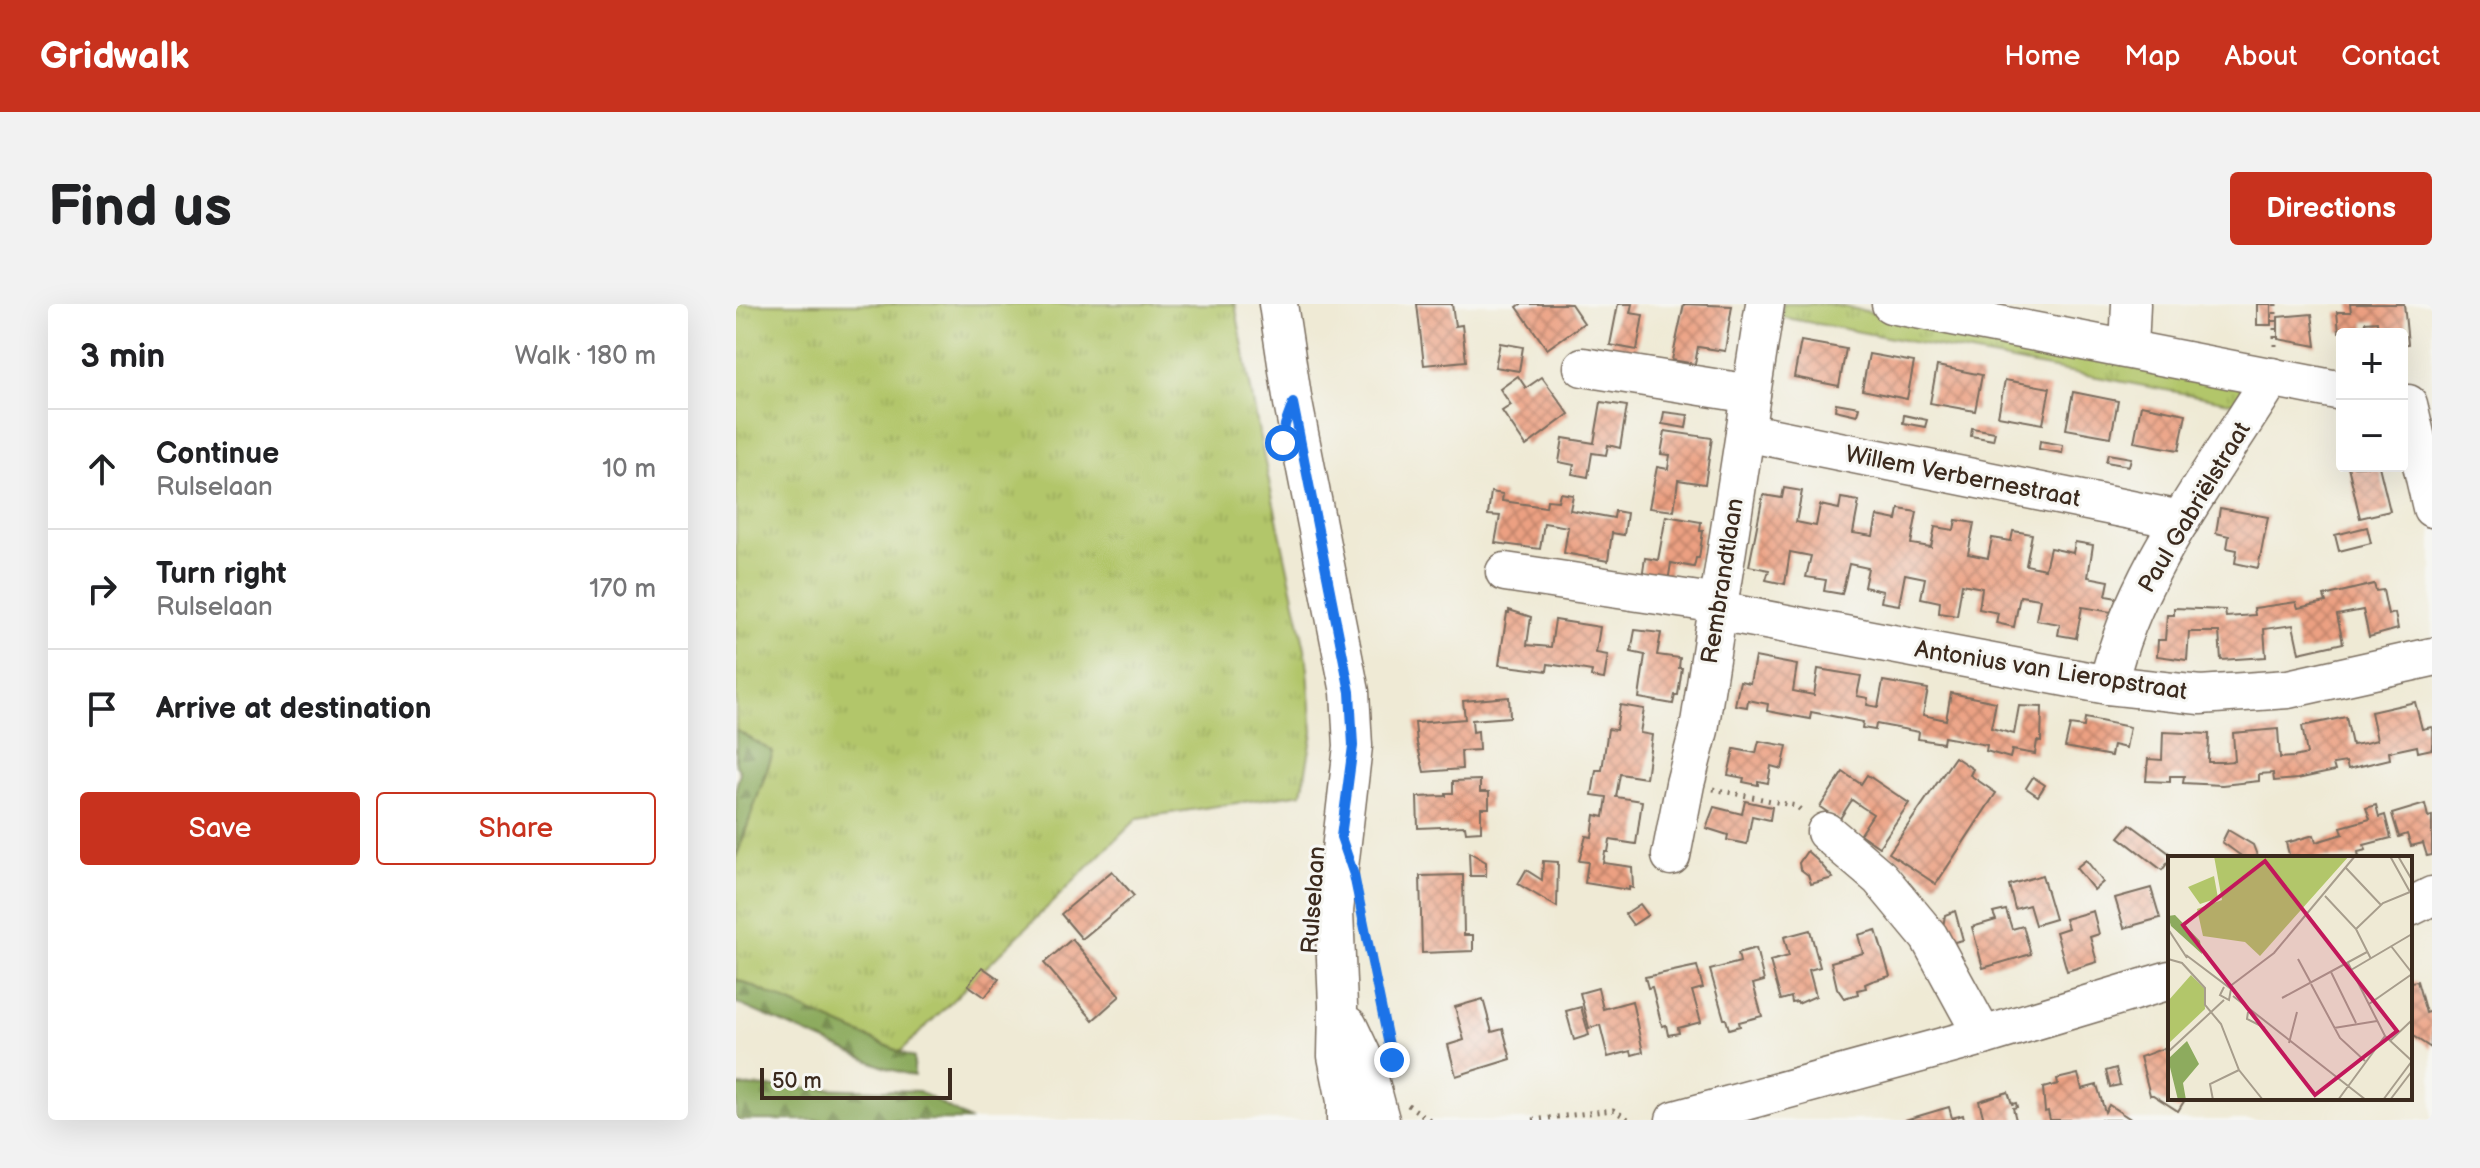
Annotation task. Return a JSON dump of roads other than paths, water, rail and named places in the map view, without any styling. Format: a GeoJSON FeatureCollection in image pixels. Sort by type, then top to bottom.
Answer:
{"type":"FeatureCollection","features":[{"type":"Feature","properties":{"kind":"street","name":"Rulselaan"},"geometry":{"type":"LineString","coordinates":[[1278,304],[1293,403],[1350,692],[1353,746],[1334,911],[1337,1056],[1346,1101],[1346,1120]]}},
{"type":"Feature","properties":{"kind":"street","name":"Rembrandtlaan"},"geometry":{"type":"LineString","coordinates":[[1671,856],[1699,730],[1765,304]]}},
{"type":"Feature","properties":{"kind":"street"},"geometry":{"type":"LineString","coordinates":[[1891,304],[2336,390]]}},
{"type":"Feature","properties":{"kind":"street"},"geometry":{"type":"LineString","coordinates":[[2129,349],[2131,304]]}},
{"type":"Feature","properties":{"kind":"street"},"geometry":{"type":"LineString","coordinates":[[1583,367],[1751,394]]}},
{"type":"Feature","properties":{"kind":"street","name":"Paul Gabriëlstraat"},"geometry":{"type":"LineString","coordinates":[[2108,685],[2114,660],[2151,570],[2272,377]]}},
{"type":"Feature","properties":{"kind":"street"},"geometry":{"type":"LineString","coordinates":[[2414,403],[2432,508]]}},
{"type":"Feature","properties":{"kind":"street","name":"Willem Verbernestraat"},"geometry":{"type":"LineString","coordinates":[[1745,432],[2181,520]]}},
{"type":"Feature","properties":{"kind":"street","name":"Antonius van Lieropstraat"},"geometry":{"type":"LineString","coordinates":[[1505,572],[1718,608],[2108,685],[2200,695],[2288,689],[2432,657]]}},
{"type":"Feature","properties":{"kind":"street"},"geometry":{"type":"LineString","coordinates":[[1826,832],[1880,878],[1929,937],[1983,1036]]}},
{"type":"Feature","properties":{"kind":"street"},"geometry":{"type":"LineString","coordinates":[[2412,906],[2432,896]]}},
{"type":"Feature","properties":{"kind":"street"},"geometry":{"type":"LineString","coordinates":[[2412,924],[2432,921]]}},
{"type":"Feature","properties":{"kind":"street"},"geometry":{"type":"LineString","coordinates":[[1675,1120],[1983,1036],[2168,981]]}},
{"type":"Feature","properties":{"kind":"street","name":"Rulselaan"},"geometry":{"type":"LineString","coordinates":[[1338,1006],[1364,1060],[1398,1106]]}},
{"type":"Feature","properties":{"kind":"street"},"geometry":{"type":"LineString","coordinates":[[1761,1120],[1786,1091]]}}]}
